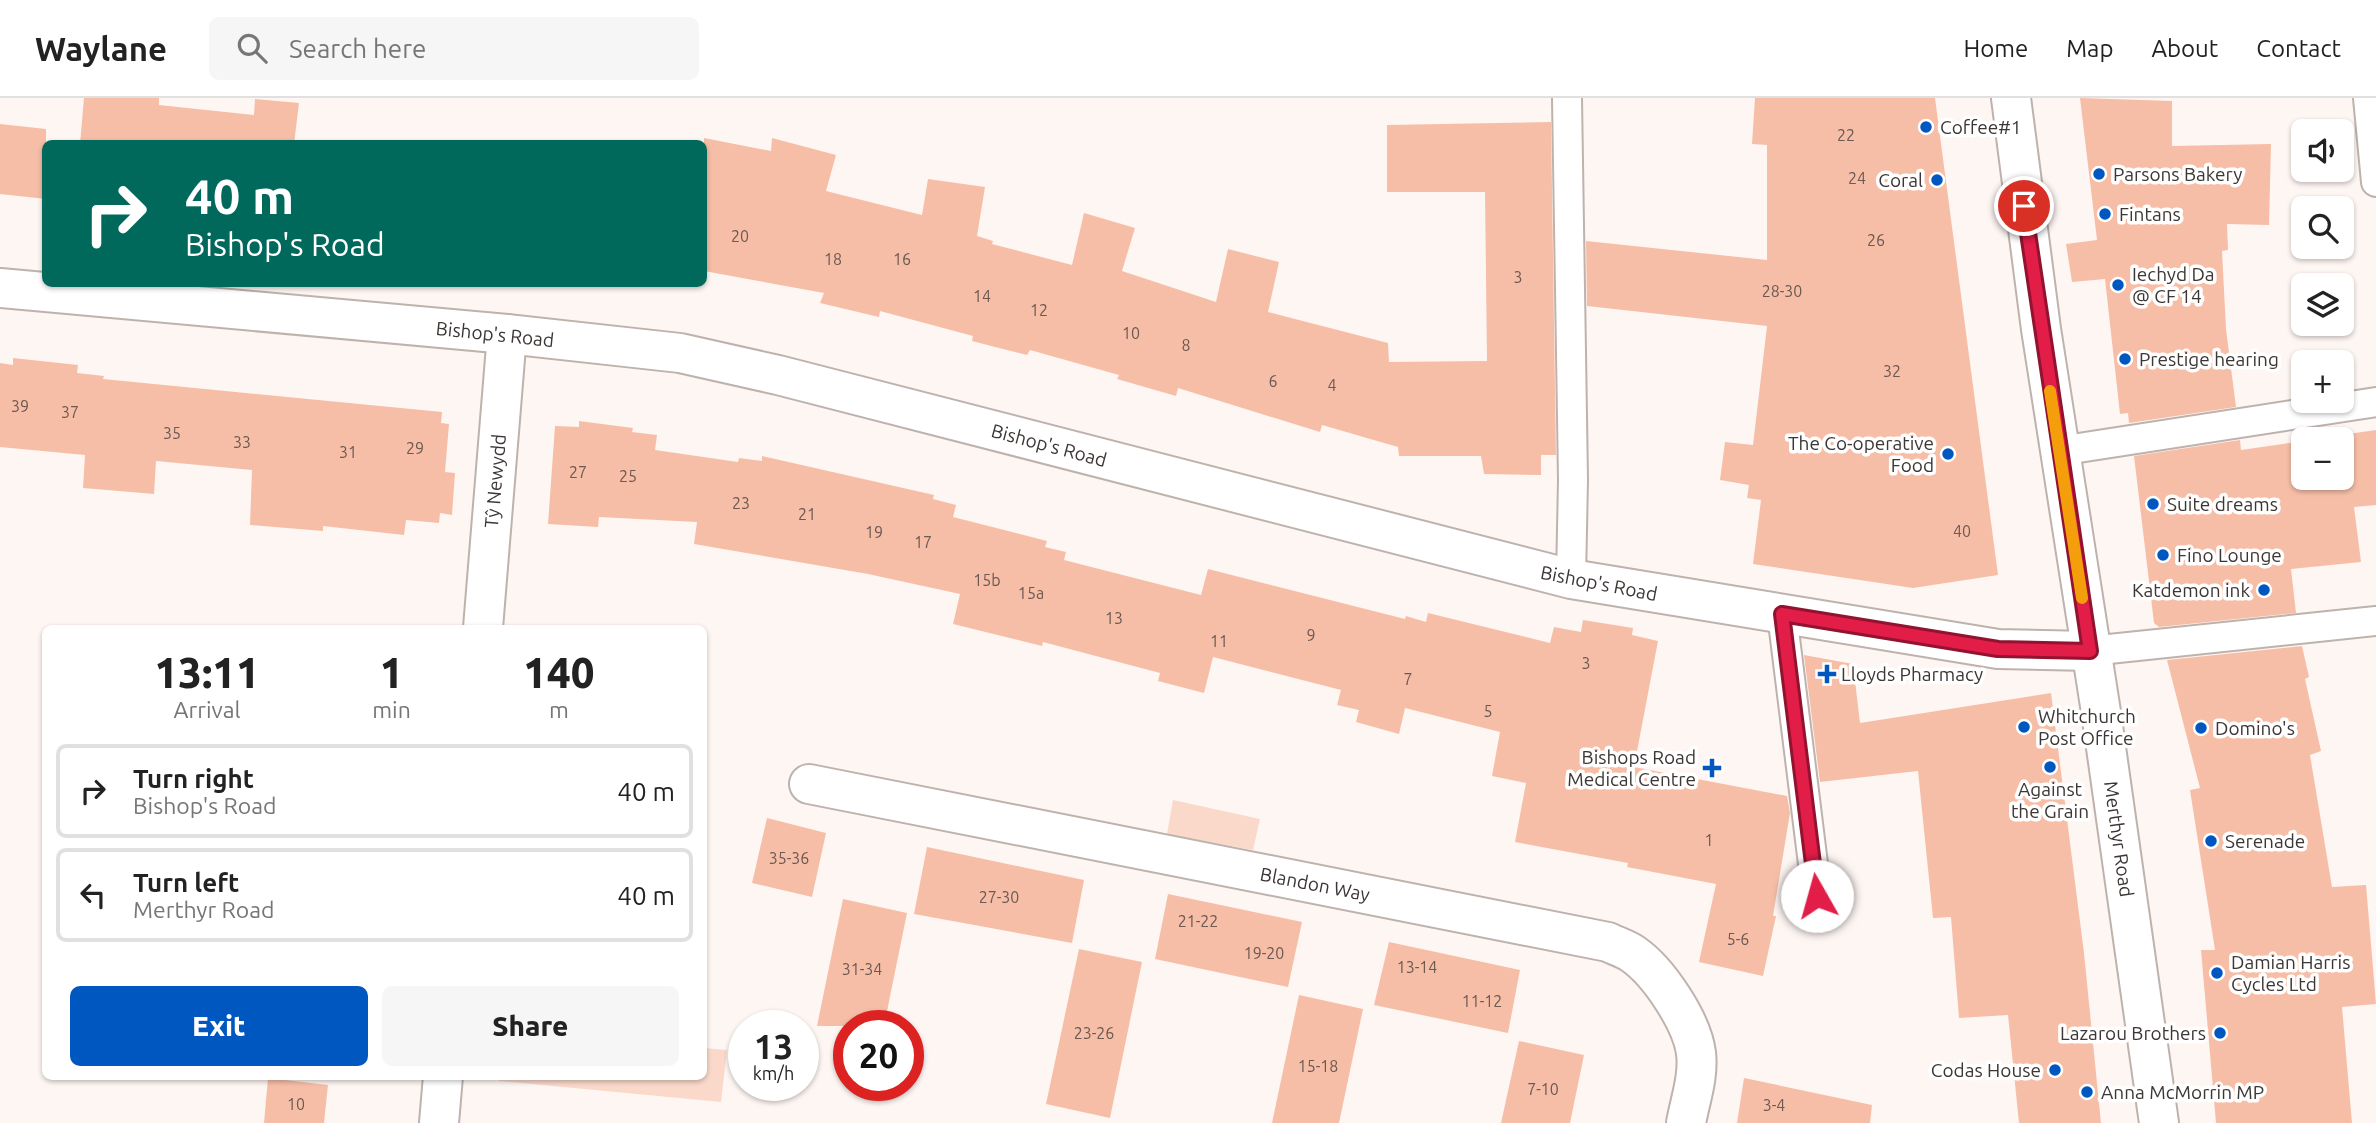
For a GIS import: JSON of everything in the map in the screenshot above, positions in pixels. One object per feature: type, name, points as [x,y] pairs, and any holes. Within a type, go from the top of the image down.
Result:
[{"type":"street","name":"Merthyr Road","points":[[2011,98],[2059,451],[2159,1123]]},
{"type":"street","name":"Bishop's Road","points":[[0,288],[507,334],[680,354],[730,363],[1571,579],[1998,649],[2090,651]]},
{"type":"street","name":"Tŷ Newydd","points":[[483,625],[507,334]]},
{"type":"street","name":"Blandon Way","points":[[809,785],[1608,942],[1633,954],[1650,970],[1689,1026],[1696,1054],[1696,1073],[1686,1123]]},
{"type":"street","points":[[439,1123],[443,1080]]},
{"type":"lane","points":[[1567,98],[1571,313],[1571,579]]},
{"type":"lane","points":[[2368,98],[2376,182]]},
{"type":"lane","points":[[2059,451],[2376,402]]},
{"type":"lane","points":[[1782,614],[1817,896]]},
{"type":"lane","points":[[2090,651],[2376,621]]},
{"type":"shaded area","points":[[1173,800],[1260,819],[1253,850],[1167,834]]},
{"type":"shaded area","points":[[707,1048],[727,1050],[721,1102],[499,1081],[707,1080]]},
{"type":"building","points":[[84,98],[159,98],[159,105],[254,115],[255,99],[299,103],[294,140],[80,140]]},
{"type":"building","points":[[1755,98],[1935,98],[1998,575],[1913,588],[1753,564],[1761,500],[1747,498],[1749,485],[1720,480],[1725,442],[1753,445],[1767,326],[1587,306],[1586,241],[1767,260],[1767,145],[1752,144]]},
{"type":"building","points":[[2080,98],[2172,101],[2172,146],[2271,144],[2269,225],[2227,224],[2228,250],[2222,251],[2226,329],[2236,407],[2129,423],[2128,413],[2120,414],[2105,279],[2072,282],[2066,244],[2097,240]]},
{"type":"building","points":[[1551,122],[1556,455],[1541,455],[1541,475],[1484,474],[1481,456],[1399,456],[1398,447],[1322,425],[1320,432],[1178,388],[1176,396],[1117,379],[1119,375],[1030,350],[1027,355],[972,341],[973,336],[880,311],[879,317],[820,303],[824,293],[707,272],[707,140],[704,138],[771,151],[772,138],[836,155],[826,191],[922,215],[928,179],[985,187],[977,236],[993,241],[992,244],[1072,265],[1084,213],[1135,228],[1122,271],[1216,302],[1228,249],[1279,262],[1268,312],[1388,343],[1389,362],[1487,361],[1485,192],[1387,192],[1387,125]]},
{"type":"building","points":[[0,124],[46,129],[46,140],[42,140],[42,199],[0,194]]},
{"type":"building","points":[[13,358],[78,365],[77,373],[104,376],[103,379],[442,412],[441,423],[449,424],[445,472],[455,473],[452,515],[440,513],[439,523],[406,520],[404,535],[323,526],[323,531],[250,525],[252,470],[156,461],[154,494],[83,488],[85,455],[0,447],[0,363],[13,365]]},
{"type":"building","points":[[579,421],[633,428],[632,432],[657,435],[655,450],[738,462],[739,458],[762,461],[762,456],[934,495],[933,499],[956,505],[953,517],[1047,541],[1045,547],[1066,552],[1064,560],[1201,595],[1208,569],[1405,619],[1406,616],[1426,622],[1428,613],[1550,643],[1554,627],[1581,632],[1583,620],[1633,628],[1632,635],[1658,641],[1634,767],[1787,796],[1790,813],[1773,916],[1776,916],[1763,976],[1699,962],[1716,884],[1627,867],[1628,863],[1515,842],[1526,783],[1492,776],[1500,732],[1405,708],[1399,734],[1356,722],[1359,710],[1337,705],[1341,690],[1213,657],[1204,693],[1158,681],[1160,673],[1043,642],[1042,646],[953,624],[960,594],[868,574],[694,544],[697,522],[599,517],[598,527],[548,524],[555,426],[579,427]]},
{"type":"building","points":[[2376,430],[2376,505],[2354,507],[2361,562],[2291,569],[2296,613],[2159,627],[2154,623],[2134,456],[2240,440],[2241,450],[2291,443],[2291,490],[2354,490],[2354,433]]},
{"type":"building","points":[[2302,646],[2309,677],[2305,679],[2321,751],[2310,755],[2332,887],[2366,885],[2376,1004],[2342,1007],[2352,1123],[2216,1123],[2201,950],[2215,950],[2190,790],[2200,788],[2167,660]]},
{"type":"building","points":[[1804,655],[1853,664],[1860,723],[2051,693],[2084,953],[2101,1123],[2019,1123],[2008,1015],[1959,1018],[1951,917],[1933,918],[1918,771],[1820,782]]},
{"type":"building","points":[[767,818],[826,833],[812,897],[752,883]]},
{"type":"building","points":[[927,847],[1084,880],[1072,943],[914,914]]},
{"type":"building","points":[[1168,894],[1302,922],[1288,987],[1155,959]]},
{"type":"building","points":[[843,899],[907,913],[887,1010],[833,1010],[833,1026],[819,1026]]},
{"type":"building","points":[[1389,942],[1520,970],[1508,1033],[1374,1005]]},
{"type":"building","points":[[1079,949],[1142,962],[1110,1118],[1046,1104]]},
{"type":"building","points":[[1299,995],[1363,1009],[1339,1123],[1272,1123]]},
{"type":"building","points":[[1519,1041],[1584,1055],[1570,1123],[1501,1123]]},
{"type":"building","points":[[1744,1078],[1872,1105],[1870,1123],[1737,1123]]},
{"type":"building","points":[[268,1080],[328,1085],[324,1123],[264,1123]]},
{"type":"slow traffic","points":[[2050,391],[2082,598]]},
{"type":"place","name":"Coffee#1","points":[[1926,127]]},
{"type":"place","name":"Parsons Bakery","points":[[2099,174]]},
{"type":"place","name":"Coral","points":[[1937,180]]},
{"type":"place","name":"Fintans","points":[[2105,214]]},
{"type":"place","name":"Iechyd Da @ CF 14","points":[[2118,285]]},
{"type":"place","name":"Prestige hearing","points":[[2125,359]]},
{"type":"place","name":"The Co-operative Food","points":[[1948,454]]},
{"type":"place","name":"Suite dreams","points":[[2153,504]]},
{"type":"place","name":"Fino Lounge","points":[[2163,555]]},
{"type":"place","name":"Katdemon ink","points":[[2264,590]]},
{"type":"place","name":"Lloyds Pharmacy","points":[[1827,674]]},
{"type":"place","name":"Whitchurch Post Office","points":[[2024,727]]},
{"type":"place","name":"Domino's","points":[[2201,728]]},
{"type":"place","name":"Against the Grain","points":[[2050,767]]},
{"type":"place","name":"Bishops Road Medical Centre","points":[[1712,768]]},
{"type":"place","name":"Serenade","points":[[2211,841]]},
{"type":"place","name":"Damian Harris Cycles Ltd","points":[[2217,973]]},
{"type":"place","name":"Lazarou Brothers","points":[[2220,1033]]},
{"type":"place","name":"Codas House","points":[[2055,1070]]},
{"type":"place","name":"Anna McMorrin MP","points":[[2087,1092]]},
{"type":"route","points":[[1817,896],[1782,614],[1998,649],[2090,651],[2024,206]]}]
